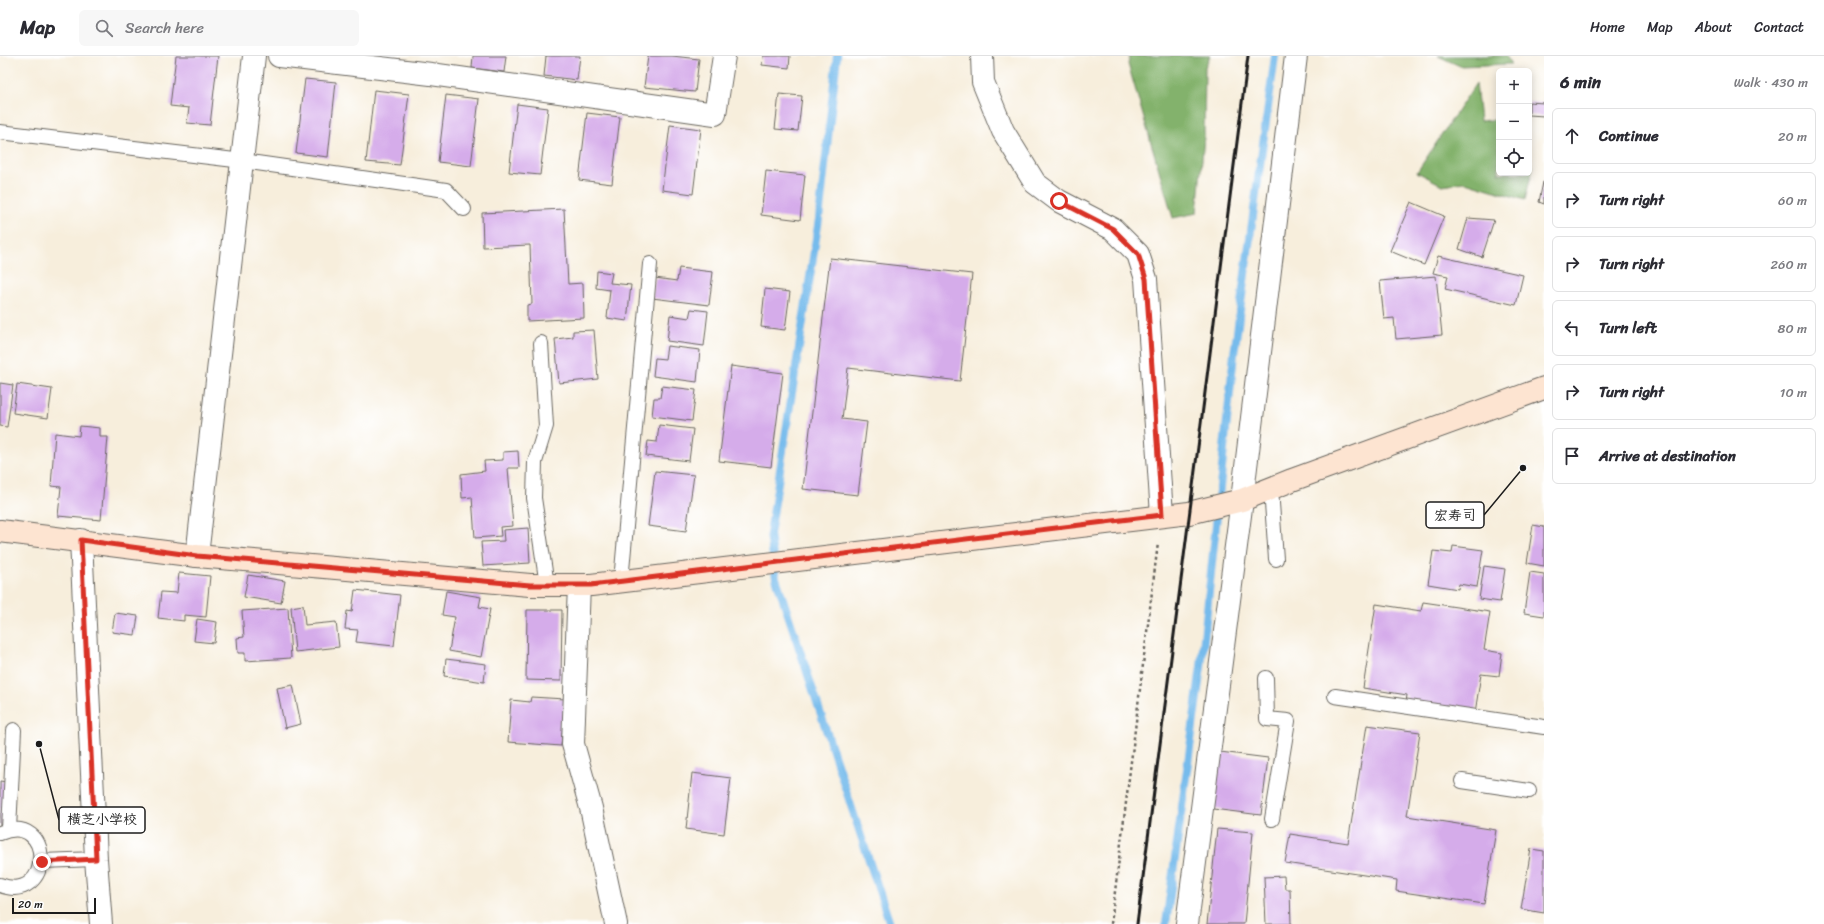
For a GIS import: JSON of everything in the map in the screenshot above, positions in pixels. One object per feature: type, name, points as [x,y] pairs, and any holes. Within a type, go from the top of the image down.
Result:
[{"type":"street","points":[[197,556],[254,56]]},
{"type":"street","points":[[279,56],[433,65],[715,114],[724,56]]},
{"type":"street","points":[[982,56],[983,82],[1002,131],[1035,183],[1059,201],[1113,229],[1138,254],[1146,279],[1162,515]]},
{"type":"street","points":[[1187,924],[1296,56]]},
{"type":"street","points":[[0,531],[81,540],[197,556],[530,585],[579,585],[1199,510],[1240,501],[1271,488],[1544,388]]},
{"type":"street","points":[[81,540],[96,859],[101,924]]},
{"type":"street","points":[[579,585],[573,744],[591,808],[616,924]]},
{"type":"lane","points":[[0,132],[243,161],[446,190],[464,208]]},
{"type":"lane","points":[[621,581],[650,264]]},
{"type":"lane","points":[[541,343],[546,426],[535,462],[534,498],[547,585]]},
{"type":"lane","points":[[1271,488],[1276,559]]},
{"type":"lane","points":[[1266,678],[1268,719],[1288,721],[1272,819]]},
{"type":"lane","points":[[1335,696],[1544,727]]},
{"type":"lane","points":[[0,885],[7,888],[16,888],[26,884],[34,879],[42,862],[41,851],[29,833],[19,830],[5,831],[14,730]]},
{"type":"lane","points":[[1462,781],[1529,791]]},
{"type":"lane","points":[[42,862],[96,859]]},
{"type":"path","points":[[1111,924],[1162,515]]},
{"type":"green space","points":[[1130,56],[1210,56],[1205,67],[1204,138],[1197,213],[1173,218],[1128,64]]},
{"type":"green space","points":[[1438,56],[1506,56],[1511,64],[1460,66]]},
{"type":"green space","points":[[1476,83],[1480,121],[1496,119],[1496,176],[1531,176],[1525,200],[1465,182],[1442,185],[1417,172]]},
{"type":"building","points":[[176,56],[218,56],[210,125],[187,123],[189,108],[170,106]]},
{"type":"building","points":[[473,56],[506,56],[504,72],[472,68]]},
{"type":"building","points":[[546,56],[580,56],[577,80],[544,76]]},
{"type":"building","points":[[648,56],[672,56],[699,59],[695,92],[644,87]]},
{"type":"building","points":[[763,56],[790,56],[789,68],[762,65]]},
{"type":"building","points":[[305,79],[336,82],[328,157],[296,153]]},
{"type":"building","points":[[374,90],[409,94],[400,165],[366,162]]},
{"type":"building","points":[[779,94],[802,96],[798,131],[775,129]]},
{"type":"building","points":[[446,95],[479,99],[471,166],[438,162]]},
{"type":"building","points":[[1532,102],[1544,103],[1544,116],[1532,115]]},
{"type":"building","points":[[517,104],[548,108],[540,175],[509,172]]},
{"type":"building","points":[[587,113],[620,117],[612,184],[579,180]]},
{"type":"building","points":[[670,125],[701,129],[693,194],[662,190]]},
{"type":"building","points":[[766,171],[805,175],[800,220],[761,215]]},
{"type":"building","points":[[1544,182],[1544,204],[1539,202]]},
{"type":"building","points":[[1411,202],[1444,216],[1424,265],[1390,251]]},
{"type":"building","points":[[564,209],[568,284],[583,283],[584,318],[527,321],[527,305],[532,304],[530,245],[483,247],[482,213]]},
{"type":"building","points":[[1468,218],[1494,220],[1482,257],[1459,249]]},
{"type":"building","points":[[1438,256],[1523,275],[1516,305],[1445,289],[1448,276],[1433,273]]},
{"type":"building","points":[[830,258],[972,274],[960,381],[848,368],[842,419],[867,422],[858,495],[803,489]]},
{"type":"building","points":[[679,268],[713,272],[709,305],[652,298],[655,278],[677,281]]},
{"type":"building","points":[[597,271],[612,273],[610,283],[631,285],[627,321],[607,318],[610,290],[596,288]]},
{"type":"building","points":[[1436,276],[1442,335],[1396,339],[1394,318],[1384,319],[1380,281]]},
{"type":"building","points":[[765,289],[790,292],[785,330],[761,327]]},
{"type":"building","points":[[691,309],[708,311],[704,346],[667,341],[670,315],[689,318]]},
{"type":"building","points":[[594,330],[598,379],[559,383],[555,339],[573,337],[573,331]]},
{"type":"building","points":[[667,346],[700,350],[697,382],[653,376],[655,358],[665,359]]},
{"type":"building","points":[[731,366],[783,373],[771,467],[719,461]]},
{"type":"building","points":[[0,383],[13,385],[7,427],[0,426]]},
{"type":"building","points":[[17,384],[52,389],[48,418],[13,413]]},
{"type":"building","points":[[662,386],[696,390],[692,421],[652,416],[654,398],[660,398]]},
{"type":"building","points":[[659,425],[693,429],[689,461],[646,456],[648,441],[657,442]]},
{"type":"building","points":[[80,426],[100,428],[100,437],[108,437],[101,520],[58,516],[61,487],[51,486],[55,433],[79,436]]},
{"type":"building","points":[[518,451],[519,468],[508,468],[513,526],[500,527],[501,536],[475,538],[472,497],[462,498],[461,474],[485,471],[484,461],[503,460],[503,452]]},
{"type":"building","points":[[655,471],[694,475],[686,531],[648,526]]},
{"type":"building","points":[[1533,525],[1544,527],[1544,566],[1527,563]]},
{"type":"building","points":[[528,528],[530,563],[483,566],[481,542],[504,541],[503,530]]},
{"type":"building","points":[[1453,546],[1483,550],[1477,587],[1459,584],[1458,589],[1428,584],[1433,551],[1452,553]]},
{"type":"building","points":[[1484,566],[1505,569],[1500,602],[1479,599]]},
{"type":"building","points":[[1530,572],[1544,574],[1544,616],[1524,613]]},
{"type":"building","points":[[179,573],[210,576],[206,617],[184,615],[184,621],[158,618],[161,592],[177,593]]},
{"type":"building","points":[[248,575],[285,581],[281,603],[244,597]]},
{"type":"building","points":[[355,590],[400,595],[394,646],[356,642],[358,630],[345,629],[347,611],[352,612]]},
{"type":"building","points":[[446,591],[481,597],[479,607],[490,609],[481,657],[449,651],[455,617],[442,615]]},
{"type":"building","points":[[1423,602],[1490,612],[1484,650],[1502,653],[1499,676],[1481,674],[1475,713],[1406,702],[1407,695],[1363,688],[1376,604],[1421,611]]},
{"type":"building","points":[[303,605],[305,625],[336,622],[339,647],[295,652],[291,607]]},
{"type":"building","points":[[288,608],[291,658],[245,661],[245,653],[238,653],[237,638],[244,637],[242,611]]},
{"type":"building","points":[[527,610],[562,610],[561,681],[526,680]]},
{"type":"building","points":[[115,613],[138,616],[135,635],[112,632]]},
{"type":"building","points":[[197,619],[217,622],[214,643],[194,641]]},
{"type":"building","points":[[446,659],[486,664],[484,682],[444,676]]},
{"type":"building","points":[[293,685],[301,724],[285,728],[277,688]]},
{"type":"building","points":[[531,697],[565,699],[561,746],[508,742],[511,700],[530,702]]},
{"type":"building","points":[[1367,725],[1420,732],[1407,816],[1496,830],[1484,904],[1396,891],[1397,880],[1285,863],[1290,834],[1348,843]]},
{"type":"building","points":[[1220,752],[1268,758],[1261,815],[1213,809]]},
{"type":"building","points":[[692,773],[731,778],[724,834],[686,829]]},
{"type":"building","points":[[0,781],[7,782],[2,825],[0,825]]},
{"type":"building","points":[[1217,829],[1253,832],[1244,924],[1207,924]]},
{"type":"building","points":[[1531,849],[1544,851],[1544,913],[1521,909]]},
{"type":"building","points":[[1284,876],[1285,889],[1290,889],[1291,924],[1266,924],[1264,877]]},
{"type":"waterway","points":[[837,56],[819,219],[770,534],[776,578],[890,924]]},
{"type":"waterway","points":[[1166,924],[1201,667],[1234,354],[1275,56]]},
{"type":"railway","points":[[1137,924],[1248,56]]},
{"type":"place","name":"宏寿司","points":[[1523,468]]},
{"type":"place","name":"横芝小学校","points":[[39,744]]},
{"type":"route","points":[[42,862],[96,859],[81,540],[197,556],[530,585],[591,585],[1162,515],[1146,279],[1138,254],[1113,229],[1059,201]]}]
